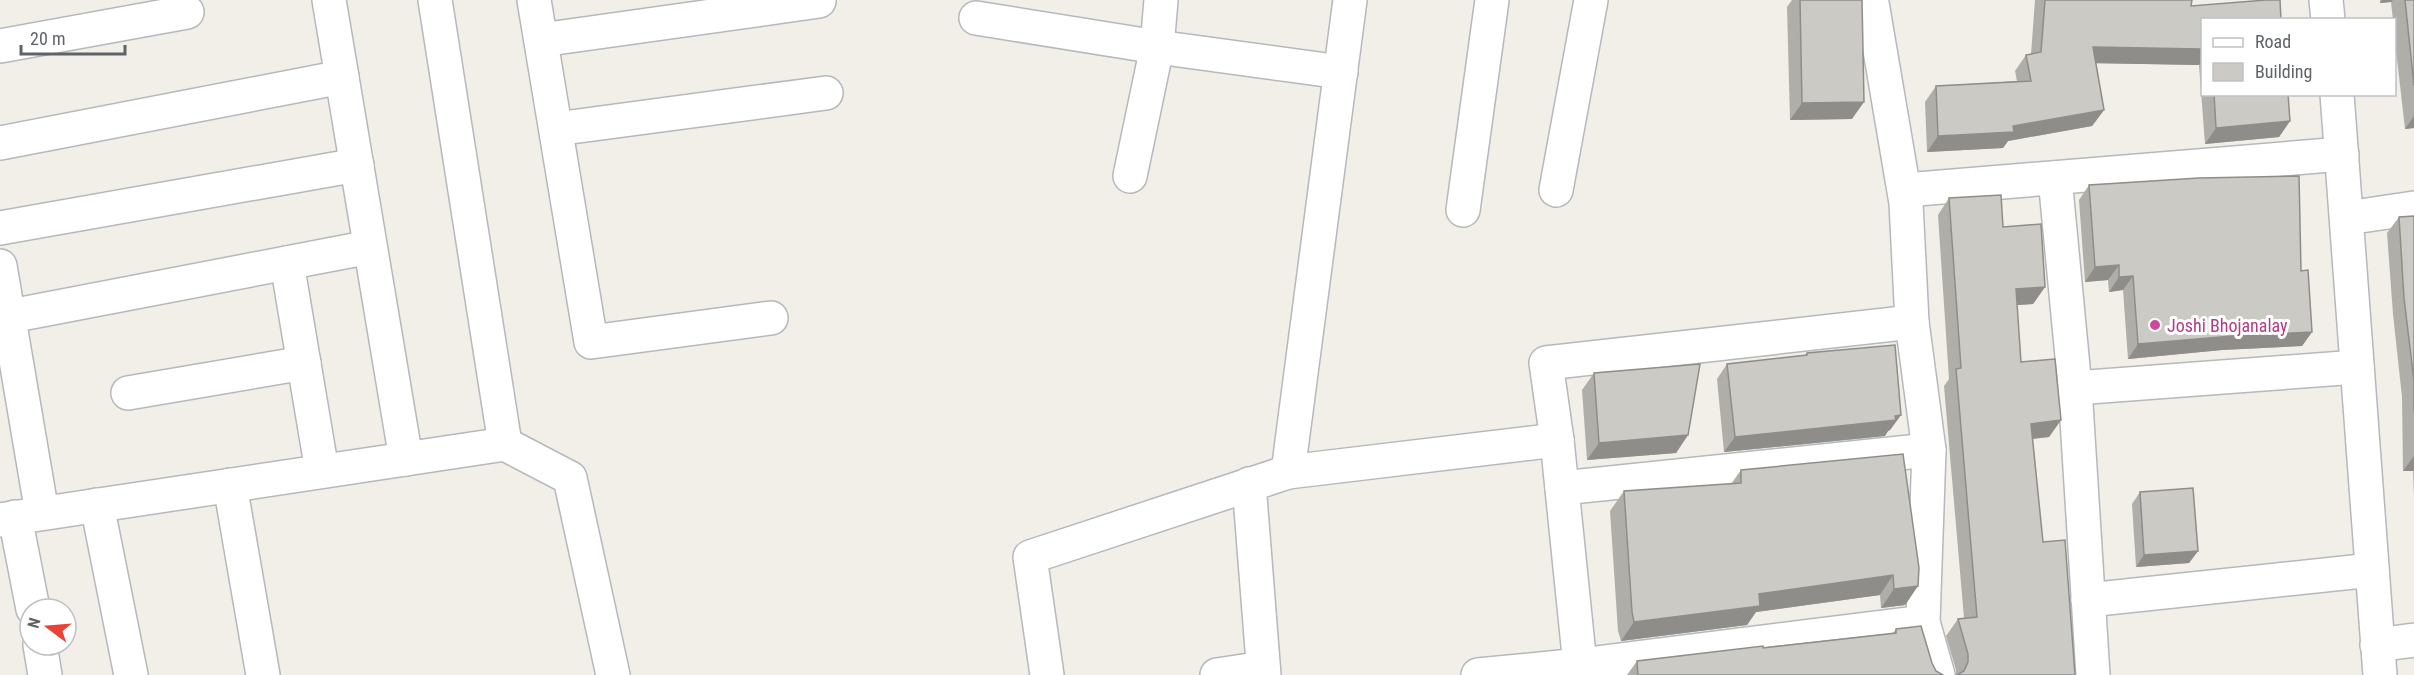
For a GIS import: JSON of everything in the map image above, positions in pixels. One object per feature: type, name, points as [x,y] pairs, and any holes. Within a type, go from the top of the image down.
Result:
[{"type":"street","points":[[329,0],[406,459]]},
{"type":"street","points":[[435,0],[505,444]]},
{"type":"street","points":[[534,0],[591,342],[771,318]]},
{"type":"street","points":[[1130,176],[1157,46],[1161,0]]},
{"type":"street","points":[[1288,472],[1350,0]]},
{"type":"street","points":[[1463,210],[1492,0]]},
{"type":"street","points":[[1556,190],[1591,0]]},
{"type":"street","points":[[1858,0],[1872,3],[1905,190],[1912,322],[1929,450],[1923,622],[1938,675]]},
{"type":"street","points":[[2326,0],[2328,18]]},
{"type":"street","points":[[541,40],[819,2]]},
{"type":"street","points":[[0,46],[187,12]]},
{"type":"street","points":[[976,18],[1341,72]]},
{"type":"street","points":[[0,143],[342,77]]},
{"type":"street","points":[[556,129],[826,93]]},
{"type":"street","points":[[2337,96],[2378,660],[2414,640]]},
{"type":"street","points":[[1905,190],[2342,154]]},
{"type":"street","points":[[0,228],[357,165]]},
{"type":"street","points":[[2055,178],[2074,387],[2093,675]]},
{"type":"street","points":[[2347,218],[2414,207]]},
{"type":"street","points":[[4,317],[370,247]]},
{"type":"street","points":[[287,263],[322,471]]},
{"type":"street","points":[[0,266],[19,517],[31,597]]},
{"type":"street","points":[[1581,670],[1557,440],[1546,363],[1912,322]]},
{"type":"street","points":[[128,393],[304,363]]},
{"type":"street","points":[[2074,387],[2357,367]]},
{"type":"street","points":[[1047,675],[1030,557],[1288,472],[1557,440]]},
{"type":"street","points":[[19,517],[505,444],[570,478],[613,675]]},
{"type":"street","points":[[1562,488],[1929,450]]},
{"type":"street","points":[[1217,675],[1263,672],[1249,484]]},
{"type":"street","points":[[230,485],[263,675]]},
{"type":"street","points":[[97,505],[131,675]]},
{"type":"street","points":[[2088,600],[2372,570]]},
{"type":"street","points":[[1478,675],[1581,670],[1923,622]]},
{"type":"street","points":[[42,657],[45,675]]},
{"type":"building","points":[[1800,0],[1862,0],[1864,102],[1802,103]]},
{"type":"building","points":[[2045,0],[2192,0],[2191,6],[2280,0],[2281,18],[2201,18],[2201,49],[2093,47],[2104,110],[2013,126],[2014,132],[1938,136],[1936,86],[2031,81],[2026,55],[2041,52]]},
{"type":"building","points":[[2405,0],[2414,0],[2414,86]]},
{"type":"building","points":[[2214,96],[2288,96],[2290,121],[2216,128]]},
{"type":"building","points":[[2299,176],[2301,271],[2308,270],[2312,332],[2138,344],[2133,276],[2119,277],[2119,265],[2095,267],[2089,185],[2199,178]]},
{"type":"building","points":[[2001,195],[2003,227],[2041,224],[2045,287],[2016,289],[2021,362],[2055,359],[2061,420],[2031,424],[2043,542],[2065,540],[2075,675],[1957,675],[1964,671],[1968,662],[1968,654],[1958,619],[1977,617],[1956,369],[1961,368],[1949,198]]},
{"type":"building","points":[[2414,216],[2414,381],[2404,298],[2399,217]]},
{"type":"building","points":[[1895,345],[1901,415],[1895,416],[1896,420],[1735,437],[1727,364],[1807,355],[1807,353]]},
{"type":"building","points":[[1700,364],[1688,435],[1599,443],[1594,373]]},
{"type":"building","points":[[1903,454],[1919,568],[1918,586],[1894,589],[1893,575],[1759,594],[1760,606],[1634,622],[1624,491],[1741,483],[1741,470]]},
{"type":"building","points":[[2193,488],[2198,551],[2144,555],[2140,492]]},
{"type":"building","points":[[1921,626],[1932,663],[1936,671],[1943,675],[1638,675],[1637,661],[1896,633],[1896,629]]},
{"type":"place","name":"Joshi Bhojanalay","points":[[2155,325]]}]
